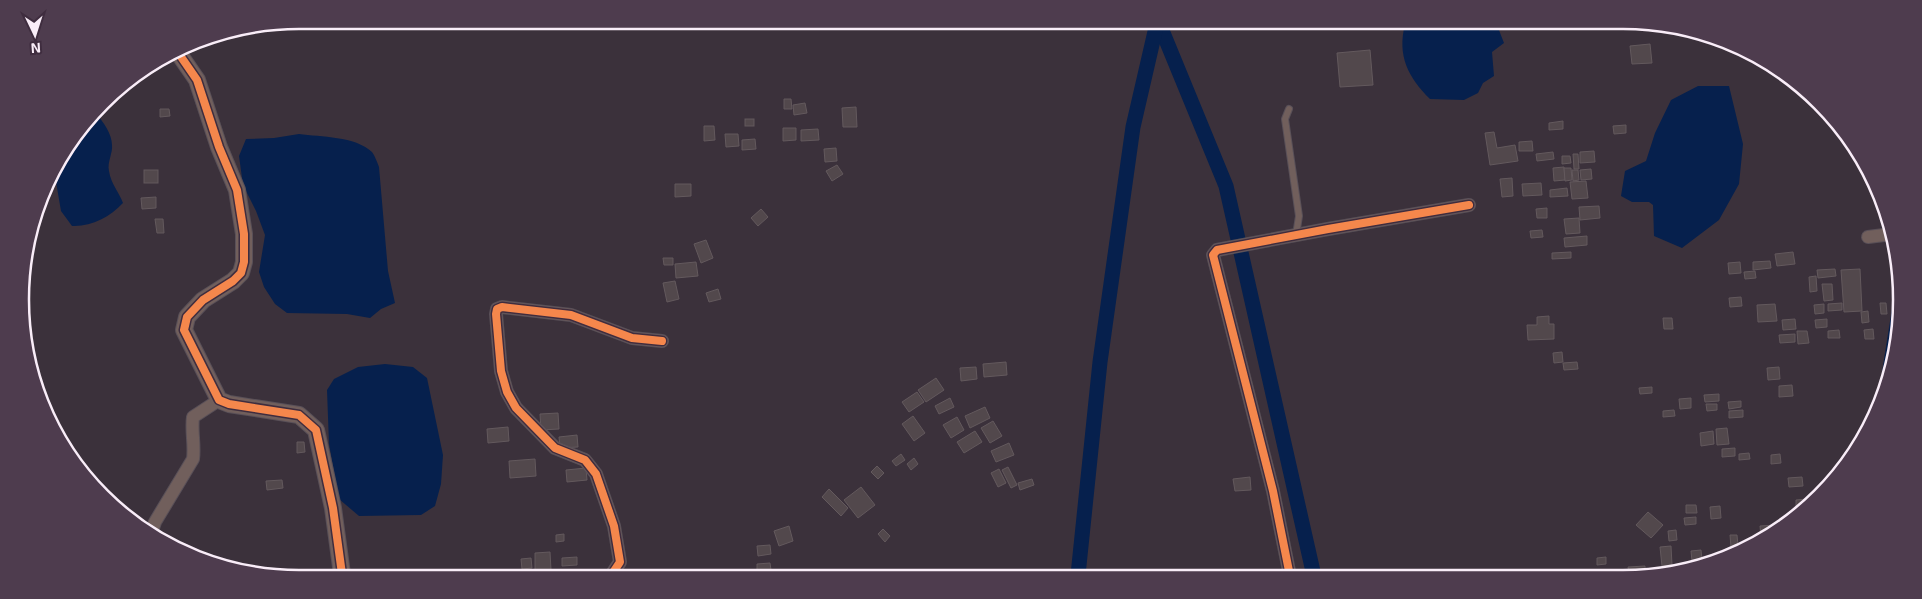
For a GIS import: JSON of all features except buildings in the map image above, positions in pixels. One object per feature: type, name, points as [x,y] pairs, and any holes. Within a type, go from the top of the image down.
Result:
[{"type":"street","points":[[181,57],[197,80],[216,138],[237,190],[244,234],[244,262],[241,273],[233,281],[203,300],[188,317],[184,330],[219,400],[229,404],[299,414],[316,430],[333,508],[341,570]]},
{"type":"street","points":[[1289,570],[1273,490],[1213,255],[1217,250],[1469,205]]},
{"type":"street","points":[[1868,237],[1885,235]]},
{"type":"street","points":[[615,570],[620,562],[614,526],[596,474],[585,460],[555,448],[516,408],[507,392],[501,371],[497,309],[571,315],[632,338],[662,340]]},
{"type":"street","points":[[153,528],[193,459],[193,417],[219,400]]},
{"type":"lane","points":[[1289,109],[1285,119],[1299,216],[1296,235]]},
{"type":"water","points":[[1404,29],[1499,29],[1504,43],[1492,52],[1494,76],[1483,83],[1478,93],[1464,100],[1430,99],[1410,74],[1406,65],[1402,46]]},
{"type":"water","points":[[1698,86],[1729,86],[1743,144],[1739,184],[1719,220],[1682,248],[1654,236],[1653,205],[1649,202],[1632,202],[1621,196],[1625,171],[1646,161],[1655,133],[1671,100]]},
{"type":"water","points":[[99,118],[109,132],[112,141],[109,171],[111,180],[123,203],[112,213],[100,220],[79,226],[72,226],[61,211],[56,182],[74,149]]},
{"type":"water","points":[[299,134],[337,138],[357,143],[372,152],[379,167],[388,271],[395,303],[381,309],[370,318],[347,314],[287,313],[275,304],[264,287],[259,272],[265,235],[243,185],[239,156],[246,139],[274,138]]},
{"type":"water","points":[[1893,302],[1891,335],[1882,377]]},
{"type":"water","points":[[385,364],[413,367],[427,378],[443,455],[441,484],[435,506],[421,515],[359,516],[339,499],[329,444],[327,390],[334,379],[358,367]]},
{"type":"waterway","points":[[1079,570],[1100,362],[1133,127],[1156,29]]},
{"type":"waterway","points":[[1161,29],[1226,186],[1313,570]]},
{"type":"cycle path","points":[[181,57],[197,80],[219,147],[237,190],[244,234],[244,262],[241,273],[233,281],[203,300],[187,317],[184,330],[219,400],[229,404],[299,415],[316,430],[333,508],[341,570]]},
{"type":"cycle path","points":[[1289,570],[1273,491],[1213,255],[1217,250],[1469,205]]},
{"type":"cycle path","points":[[615,570],[620,562],[614,526],[596,474],[585,460],[555,448],[516,408],[507,392],[501,371],[497,309],[502,307],[571,315],[632,338],[662,341]]}]
